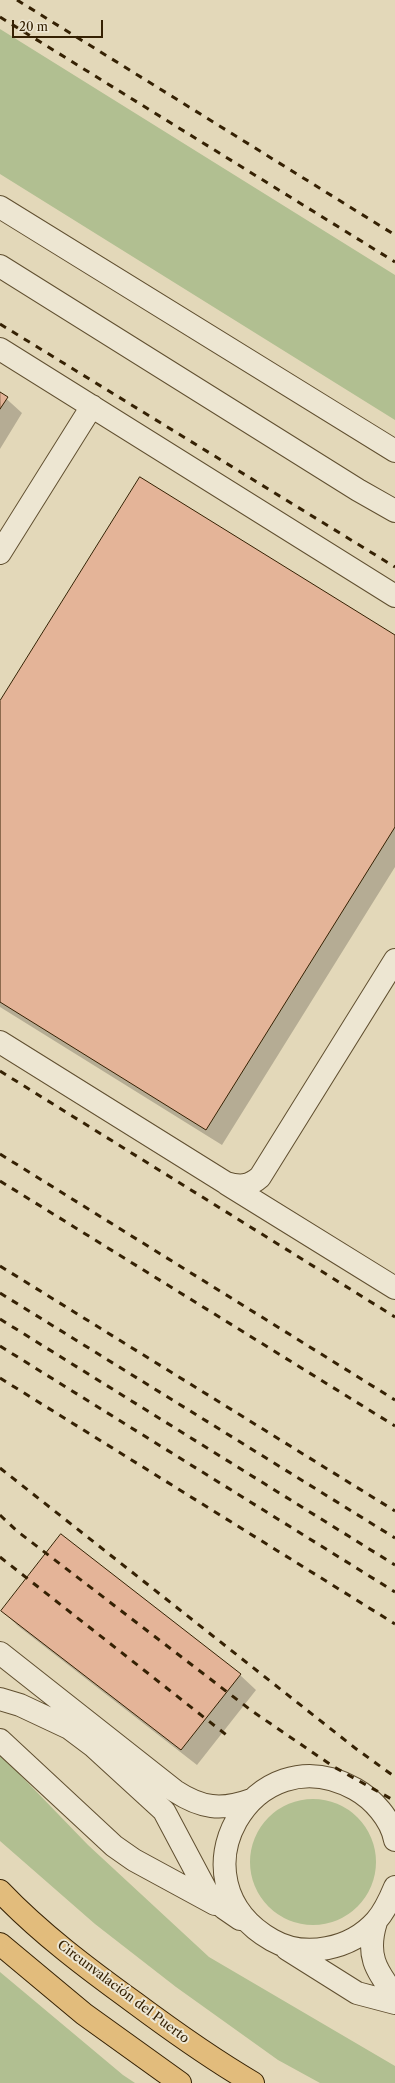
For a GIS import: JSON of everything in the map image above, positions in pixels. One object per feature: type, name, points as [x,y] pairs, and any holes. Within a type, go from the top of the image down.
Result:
[{"type":"highway","name":"Circunvalación del Puerto","points":[[0,1891],[19,1911],[98,1977],[208,2056],[253,2083]]},
{"type":"highway","points":[[0,1944],[84,2014],[180,2083]]},
{"type":"street","points":[[0,207],[395,451]]},
{"type":"street","points":[[0,266],[351,486],[395,511]]},
{"type":"street","points":[[0,349],[395,596]]},
{"type":"street","points":[[0,553],[92,406]]},
{"type":"street","points":[[226,1183],[236,1186],[246,1185],[254,1183],[260,1177],[395,960]]},
{"type":"street","points":[[0,1042],[395,1288]]},
{"type":"street","points":[[0,1653],[175,1791],[190,1800],[202,1805],[228,1806],[251,1800]]},
{"type":"street","points":[[0,1698],[20,1704],[69,1728],[93,1746],[154,1800],[164,1811],[207,1892],[224,1908],[257,1932],[280,1944],[357,1993],[395,2003]]},
{"type":"street","points":[[0,1740],[114,1846],[134,1860],[187,1890],[224,1908]]},
{"type":"street","points":[[257,1932],[240,1914],[229,1892],[224,1868],[229,1837],[236,1820],[251,1800],[271,1786],[295,1778],[320,1777],[344,1783],[366,1795],[383,1813],[395,1840]]},
{"type":"street","points":[[280,1944],[305,1950],[332,1948],[356,1938],[376,1922],[388,1904],[395,1887]]},
{"type":"street","points":[[376,1922],[371,1944],[374,1961],[379,1975],[395,1995]]},
{"type":"green space","points":[[0,29],[395,275],[395,420],[0,174]]},
{"type":"green space","points":[[0,1754],[88,1845],[209,1957],[395,2066],[395,2083],[320,2083],[278,2060],[176,1987],[95,1924],[0,1841]]},
{"type":"green space","points":[[307,1799],[319,1799],[337,1803],[358,1817],[372,1838],[376,1862],[372,1886],[358,1907],[337,1921],[319,1925],[307,1925],[289,1921],[268,1907],[254,1886],[250,1868],[250,1856],[254,1838],[268,1817],[289,1803]]},
{"type":"green space","points":[[0,1972],[123,2075],[135,2083],[0,2083]]},
{"type":"building","points":[[0,392],[8,397],[0,409]]},
{"type":"building","points":[[140,477],[395,635],[395,827],[206,1130],[0,1002],[0,701]]},
{"type":"building","points":[[61,1534],[241,1674],[181,1750],[1,1611]]},
{"type":"railway","points":[[17,0],[395,235]]},
{"type":"railway","points":[[0,17],[395,262]]},
{"type":"railway","points":[[0,324],[395,567]]},
{"type":"railway","points":[[0,1071],[395,1317]]},
{"type":"railway","points":[[0,1154],[395,1400]]},
{"type":"railway","points":[[0,1181],[395,1426]]},
{"type":"railway","points":[[0,1266],[395,1511]]},
{"type":"railway","points":[[0,1293],[395,1538]]},
{"type":"railway","points":[[0,1319],[395,1565]]},
{"type":"railway","points":[[0,1346],[395,1592]]},
{"type":"railway","points":[[0,1378],[395,1624]]},
{"type":"railway","points":[[0,1468],[355,1748],[395,1777]]},
{"type":"railway","points":[[0,1515],[17,1531],[252,1711],[334,1767],[395,1801]]},
{"type":"railway","points":[[0,1557],[229,1737]]}]
